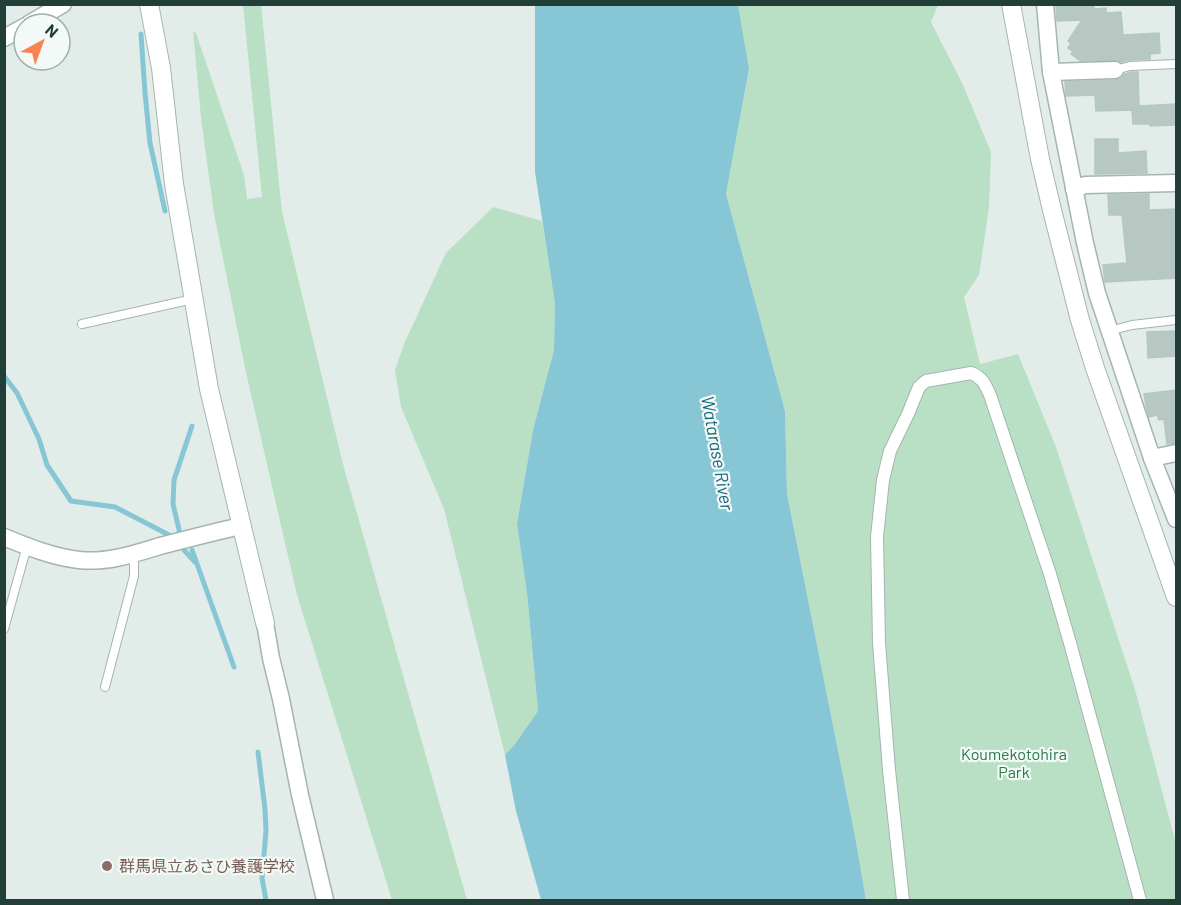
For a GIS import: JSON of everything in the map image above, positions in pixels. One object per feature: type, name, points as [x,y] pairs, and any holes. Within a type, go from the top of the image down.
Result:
[{"type":"street","points":[[49,12],[63,4]]},
{"type":"street","points":[[149,4],[161,68],[174,184],[209,389],[265,624],[300,795],[325,900]]},
{"type":"street","points":[[1011,4],[1040,159],[1080,320],[1176,597]]},
{"type":"street","points":[[1045,4],[1051,72],[1097,293],[1152,458],[1176,519]]},
{"type":"street","points":[[1051,72],[1115,70]]},
{"type":"street","points":[[1074,189],[1085,185],[1176,183]]},
{"type":"street","points":[[903,900],[879,643],[877,537],[883,480],[890,451],[919,387],[926,381],[971,373],[982,379],[990,395],[1050,574],[1140,900]]},
{"type":"street","points":[[1152,458],[1176,453]]},
{"type":"street","points":[[4,537],[58,556],[80,560],[102,560],[132,555],[241,526]]},
{"type":"lane","points":[[1115,70],[1130,66],[1176,64]]},
{"type":"lane","points":[[82,324],[194,299]]},
{"type":"lane","points":[[1109,331],[1132,325],[1176,320]]},
{"type":"lane","points":[[4,629],[27,546]]},
{"type":"lane","points":[[105,687],[134,576],[132,555]]},
{"type":"green space","points":[[243,5],[261,5],[282,212],[344,468],[467,900],[392,900],[297,595],[245,368],[214,214],[201,118],[193,31],[196,33],[244,175],[247,199],[262,197]]},
{"type":"green space","name":"Koumekotohira Park","points":[[738,5],[938,5],[931,22],[963,85],[991,152],[989,208],[979,275],[964,297],[980,364],[1018,354],[1056,447],[1136,693],[1176,844],[1176,900],[866,900],[787,494],[785,411],[726,194],[749,70]]},
{"type":"green space","points":[[493,207],[542,221],[555,304],[554,350],[533,430],[517,524],[527,593],[538,711],[505,755],[444,509],[401,407],[395,370],[404,344],[446,253]]},
{"type":"water","name":"Watarase River","points":[[535,5],[738,5],[749,69],[726,194],[785,411],[787,494],[866,900],[541,900],[516,811],[505,755],[538,711],[527,593],[517,524],[533,430],[554,350],[555,304],[535,172]]},
{"type":"building","points":[[1094,4],[1094,9],[1106,8],[1106,13],[1121,12],[1123,35],[1159,33],[1160,53],[1150,54],[1150,59],[1121,62],[1115,60],[1081,61],[1071,54],[1073,51],[1068,48],[1071,43],[1068,41],[1082,20],[1057,21],[1056,5]]},
{"type":"building","points":[[1131,72],[1138,72],[1139,106],[1176,104],[1176,125],[1133,124],[1132,110],[1096,111],[1095,95],[1066,96],[1065,82],[1115,80]]},
{"type":"building","points":[[1095,139],[1118,139],[1118,153],[1146,151],[1147,173],[1095,174]]},
{"type":"building","points":[[1149,194],[1149,210],[1176,209],[1176,278],[1105,282],[1103,265],[1127,263],[1122,215],[1109,215],[1108,195]]},
{"type":"building","points":[[1176,331],[1176,356],[1148,358],[1147,332]]},
{"type":"building","points":[[1176,390],[1176,443],[1167,444],[1164,419],[1159,420],[1157,415],[1149,417],[1144,394]]},
{"type":"waterway","points":[[141,34],[150,143],[165,211]]},
{"type":"waterway","points":[[4,376],[17,393],[39,439],[47,465],[71,501],[115,507],[171,536]]},
{"type":"waterway","points":[[180,534],[173,504],[174,480],[192,426]]},
{"type":"waterway","points":[[184,550],[195,562]]},
{"type":"waterway","points":[[192,550],[234,667]]},
{"type":"waterway","points":[[258,752],[265,809],[266,831],[262,878],[266,900]]},
{"type":"place","name":"群馬県立あさひ養護学校","points":[[107,866]]}]
